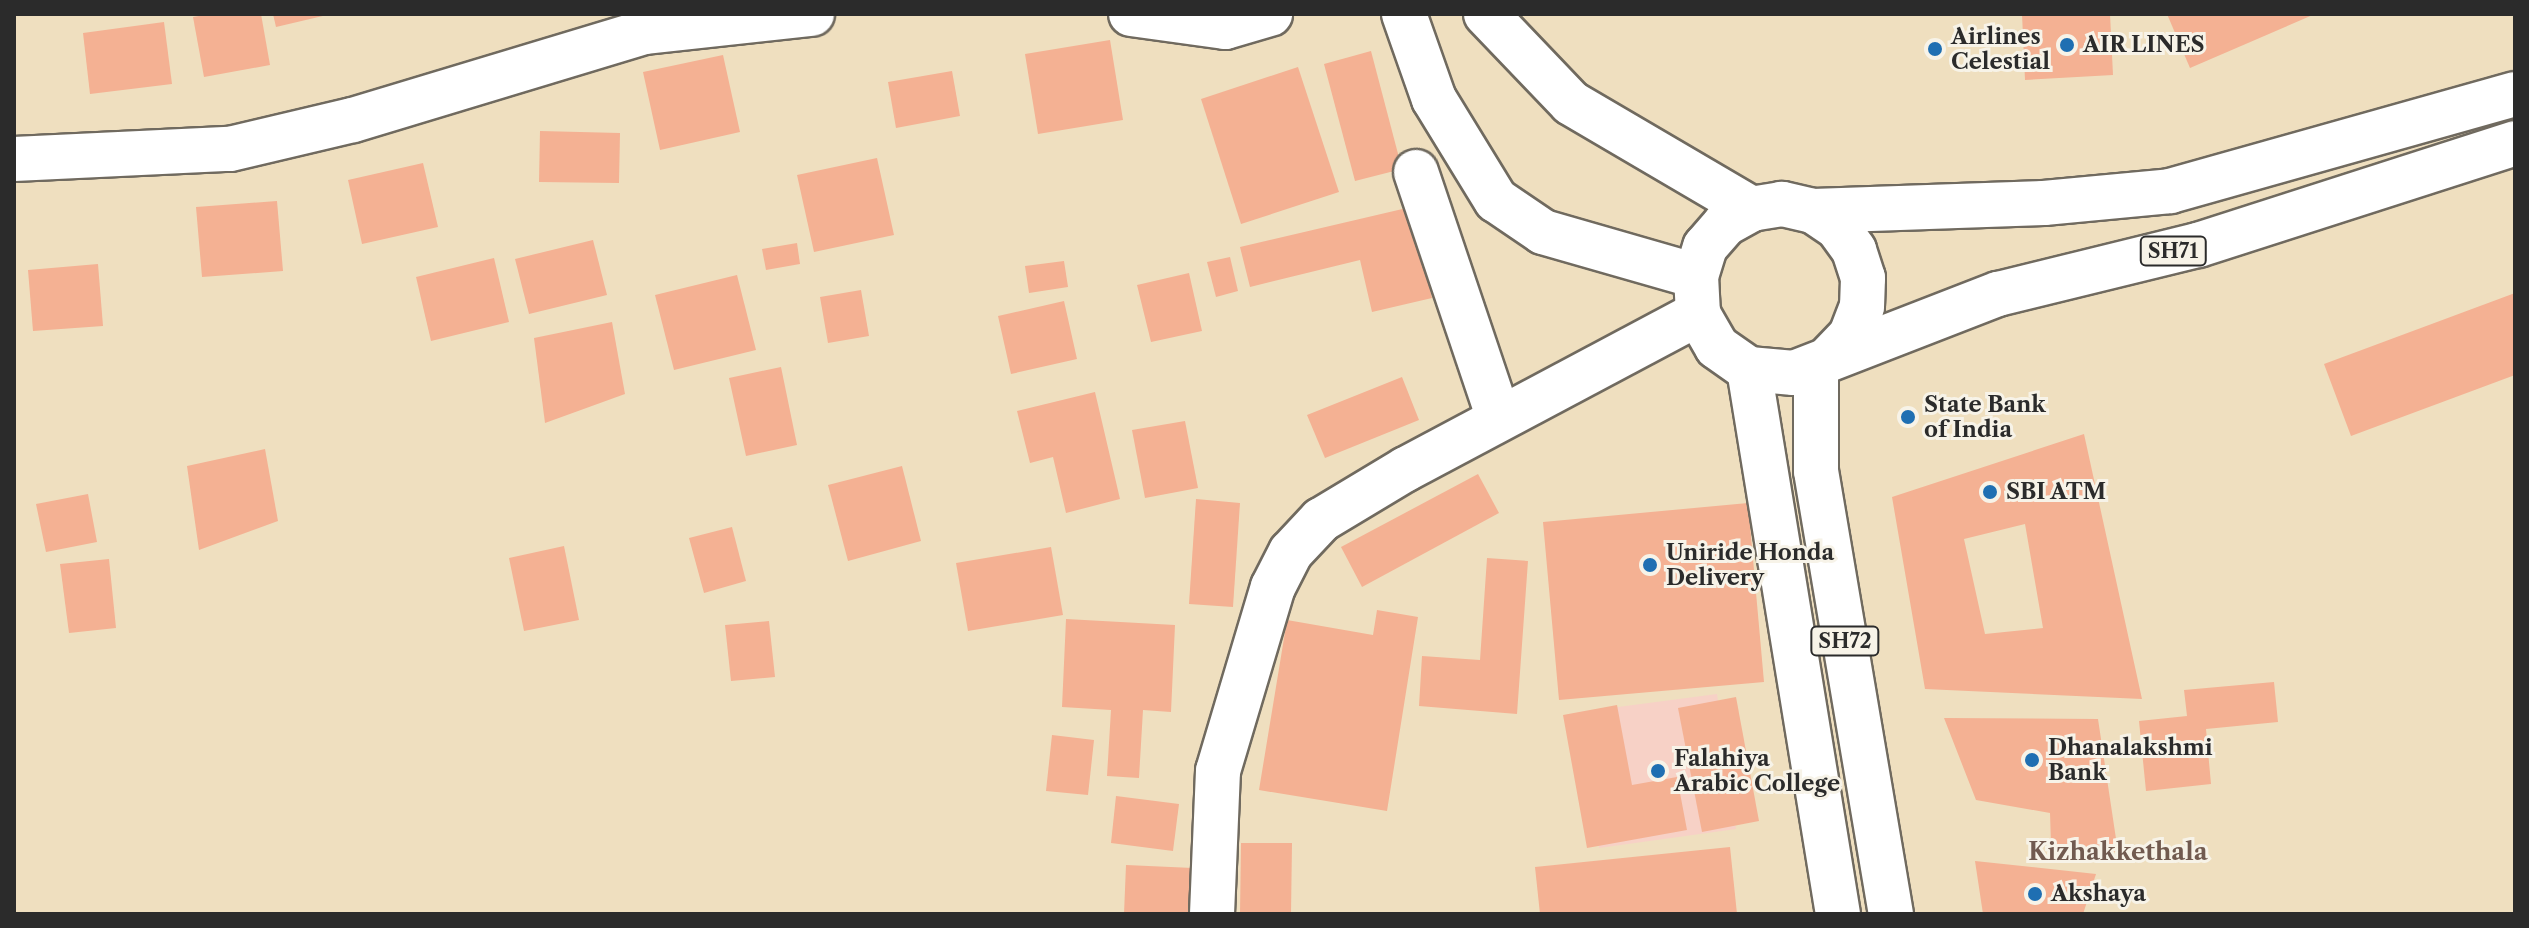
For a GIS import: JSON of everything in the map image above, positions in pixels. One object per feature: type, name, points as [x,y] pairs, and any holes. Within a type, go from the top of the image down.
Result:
[{"type":"main road","points":[[14,159],[230,149],[353,120],[645,32],[812,14]]},
{"type":"main road","points":[[1131,14],[1225,27],[1270,14]]},
{"type":"main road","points":[[1404,14],[1434,99],[1496,200],[1543,232],[1697,295]]},
{"type":"main road","points":[[1486,14],[1571,103],[1752,209]]},
{"type":"main road","points":[[1749,369],[1717,347],[1697,295],[1705,247],[1725,224],[1752,209],[1782,204],[1813,211],[2044,203],[2170,191],[2515,94]]},
{"type":"main road","name":"SH71","points":[[1749,369],[1771,374],[1824,361],[1998,294],[2198,245],[2515,143]]},
{"type":"main road","points":[[1416,172],[1498,415]]},
{"type":"main road","points":[[1813,211],[1837,227],[1854,250],[1863,278],[1862,307],[1851,335],[1824,361]]},
{"type":"main road","points":[[1212,914],[1218,771],[1273,587],[1291,552],[1321,520],[1697,295]]},
{"type":"main road","name":"SH72","points":[[1824,361],[1816,471],[1891,914]]},
{"type":"main road","name":"SH72","points":[[1749,369],[1838,914]]},
{"type":"shaded area","name":"Falahiya Arabic College","points":[[1717,694],[1736,829],[1599,848],[1580,712]]},
{"type":"building","points":[[261,14],[270,65],[204,77],[193,17]]},
{"type":"building","points":[[273,14],[327,14],[327,15],[276,27]]},
{"type":"building","name":"AIR LINES","points":[[2022,14],[2110,14],[2113,75],[2025,80]]},
{"type":"building","points":[[2167,14],[2315,14],[2190,68]]},
{"type":"building","points":[[164,22],[172,84],[90,94],[83,33]]},
{"type":"building","points":[[1110,40],[1123,120],[1038,134],[1025,54]]},
{"type":"building","points":[[1371,51],[1402,169],[1355,181],[1324,64]]},
{"type":"building","points":[[723,55],[740,132],[660,150],[643,72]]},
{"type":"building","points":[[1298,67],[1339,192],[1241,224],[1201,99]]},
{"type":"building","points":[[952,71],[960,116],[896,128],[888,82]]},
{"type":"building","points":[[540,131],[620,133],[619,183],[539,182]]},
{"type":"building","points":[[877,158],[894,235],[814,252],[797,175]]},
{"type":"building","points":[[423,163],[438,227],[362,244],[348,180]]},
{"type":"building","points":[[277,201],[283,271],[202,277],[196,207]]},
{"type":"building","points":[[1411,207],[1432,298],[1372,312],[1360,260],[1250,287],[1240,247]]},
{"type":"building","points":[[593,240],[607,295],[529,314],[515,259]]},
{"type":"building","points":[[797,243],[800,264],[766,270],[762,249]]},
{"type":"building","points":[[1230,257],[1238,291],[1216,297],[1207,262]]},
{"type":"building","points":[[494,258],[509,322],[431,341],[416,277]]},
{"type":"building","points":[[1064,261],[1068,287],[1029,293],[1025,266]]},
{"type":"building","points":[[98,264],[103,326],[33,331],[28,270]]},
{"type":"building","points":[[1189,273],[1202,331],[1151,342],[1137,285]]},
{"type":"building","points":[[737,275],[756,350],[674,370],[655,295]]},
{"type":"building","points":[[861,290],[869,336],[828,343],[820,297]]},
{"type":"building","points":[[2515,293],[2515,375],[2351,436],[2324,364]]},
{"type":"building","points":[[1064,301],[1077,359],[1011,374],[998,316]]},
{"type":"building","points":[[612,322],[625,394],[545,423],[534,338]]},
{"type":"building","points":[[781,367],[797,445],[746,456],[729,378]]},
{"type":"building","points":[[1402,377],[1419,420],[1325,458],[1307,415]]},
{"type":"building","points":[[1095,392],[1120,499],[1066,513],[1053,457],[1030,463],[1017,411]]},
{"type":"building","points":[[1185,421],[1198,488],[1145,498],[1132,430]]},
{"type":"building","points":[[2084,434],[2142,699],[1925,689],[1892,497]],"holes":[[[2025,524],[2043,628],[1985,634],[1964,539]]]},
{"type":"building","points":[[265,449],[278,521],[199,550],[187,466]]},
{"type":"building","points":[[902,466],[921,541],[848,561],[828,485]]},
{"type":"building","points":[[1478,474],[1499,513],[1362,587],[1341,547]]},
{"type":"building","points":[[88,494],[97,542],[46,552],[36,504]]},
{"type":"building","points":[[1196,499],[1240,503],[1233,607],[1189,604]]},
{"type":"building","name":"Uniride Honda Delivery","points":[[1748,503],[1764,682],[1559,700],[1543,522]]},
{"type":"building","points":[[732,527],[746,581],[704,593],[689,538]]},
{"type":"building","points":[[564,546],[579,620],[524,631],[509,558]]},
{"type":"building","points":[[1051,547],[1063,615],[968,631],[956,563]]},
{"type":"building","points":[[1487,558],[1528,561],[1517,714],[1419,706],[1422,656],[1480,660]]},
{"type":"building","points":[[109,559],[116,628],[69,633],[60,564]]},
{"type":"building","points":[[1377,610],[1418,617],[1387,811],[1259,790],[1287,620],[1373,635]]},
{"type":"building","points":[[1066,619],[1175,625],[1171,712],[1143,710],[1139,778],[1107,776],[1111,710],[1062,707]]},
{"type":"building","points":[[769,621],[775,677],[731,681],[725,625]]},
{"type":"building","points":[[2274,682],[2278,722],[2206,729],[2211,784],[2146,791],[2139,721],[2187,716],[2184,690]]},
{"type":"building","points":[[1736,697],[1759,821],[1702,832],[1678,708]]},
{"type":"building","points":[[1617,705],[1632,785],[1677,777],[1687,830],[1587,848],[1563,715]]},
{"type":"building","name":"Dhanalakshmi Bank","points":[[1944,718],[2098,719],[2118,852],[2051,845],[2050,813],[1976,800]]},
{"type":"building","points":[[1052,735],[1094,740],[1088,795],[1046,791]]},
{"type":"building","points":[[1116,796],[1179,804],[1173,851],[1111,843]]},
{"type":"building","points":[[1241,843],[1292,843],[1291,914],[1240,914]]},
{"type":"building","points":[[1730,847],[1737,914],[1540,914],[1535,867]]},
{"type":"building","name":"Akshaya","points":[[1975,861],[2096,874],[2083,914],[1983,914]]},
{"type":"building","points":[[1126,865],[1193,868],[1191,914],[1124,914]]},
{"type":"place","name":"AIR LINES","points":[[2067,45]]},
{"type":"place","name":"Airlines Celestial","points":[[1935,49]]},
{"type":"place","name":"State Bank of India","points":[[1908,417]]},
{"type":"place","name":"SBI ATM","points":[[1990,492]]},
{"type":"place","name":"Uniride Honda Delivery","points":[[1650,565]]},
{"type":"place","name":"Dhanalakshmi Bank","points":[[2032,760]]},
{"type":"place","name":"Falahiya Arabic College","points":[[1658,771]]},
{"type":"place","name":"Akshaya","points":[[2035,894]]},
{"type":"district","name":"Kizhakkethala","points":[[2118,852]]}]
